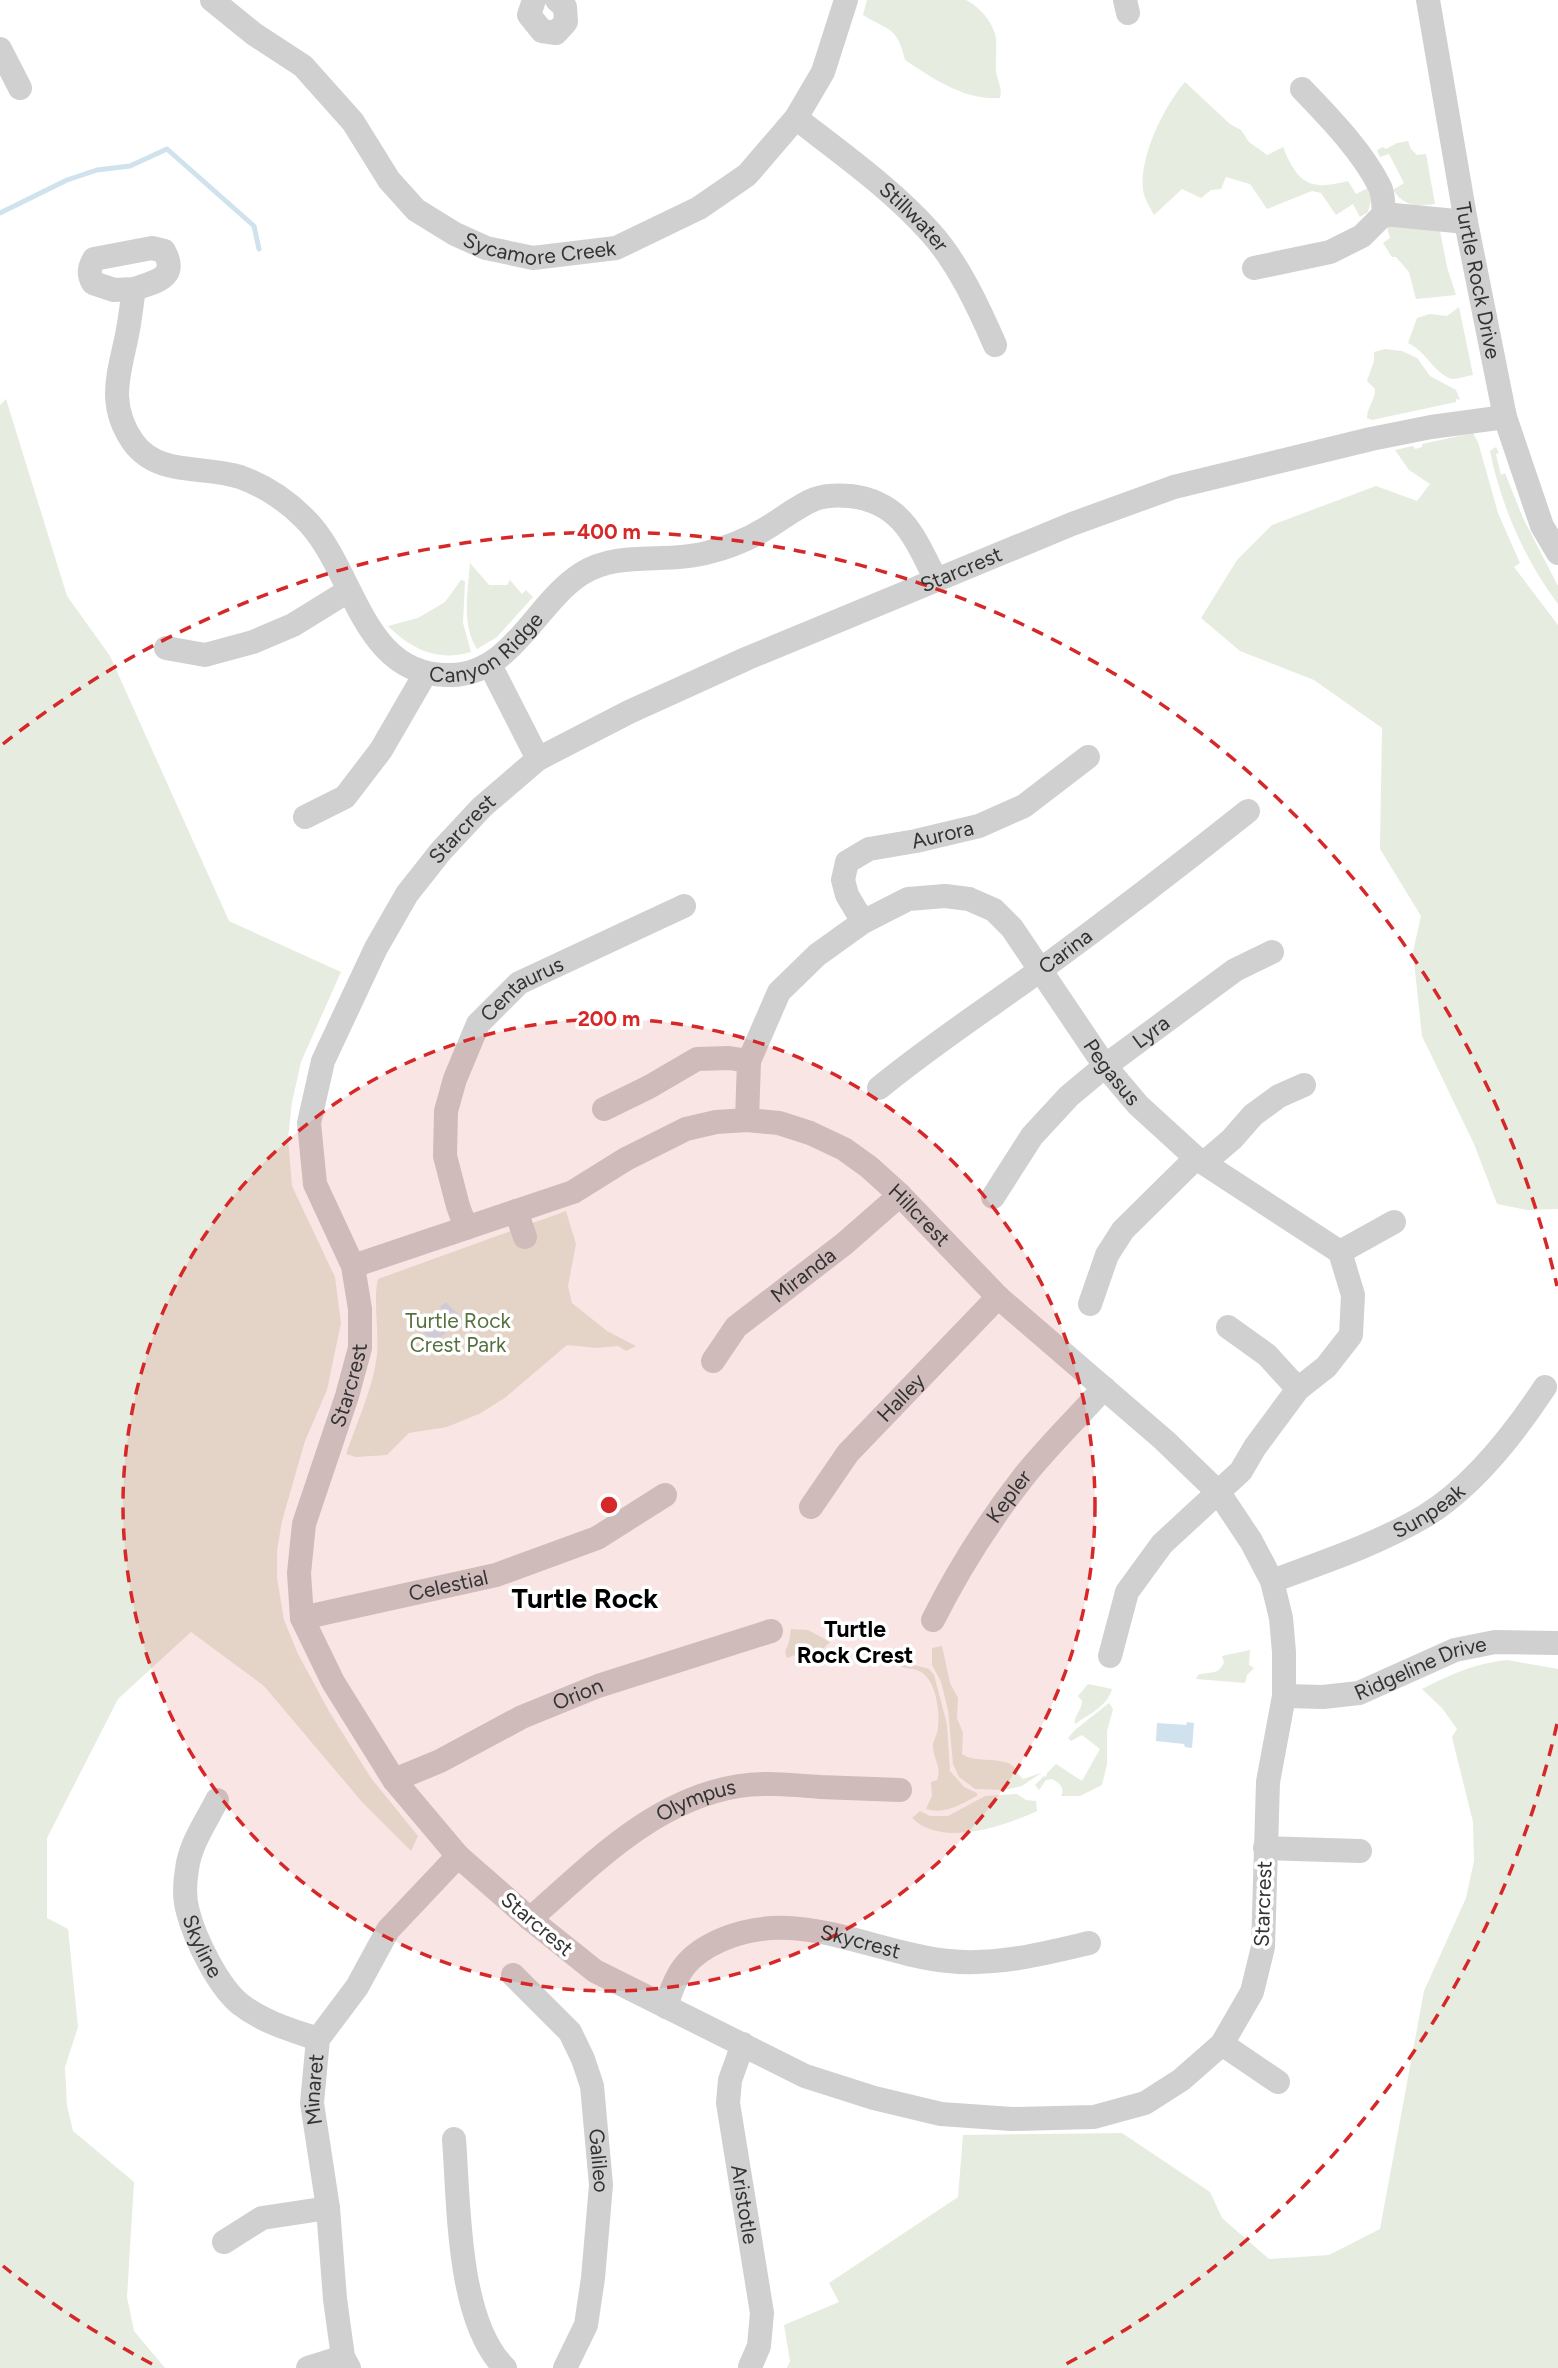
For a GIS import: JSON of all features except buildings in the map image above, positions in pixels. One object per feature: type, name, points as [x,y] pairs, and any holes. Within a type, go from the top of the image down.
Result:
[{"type":"street","name":"Sycamore Creek","points":[[212,0],[254,34],[303,66],[353,122],[389,180],[416,210],[486,248],[533,258],[616,248],[699,208],[747,175],[796,118],[823,72],[846,0]]},
{"type":"street","points":[[534,0],[529,15],[542,31],[556,33],[566,22],[565,7],[557,0]]},
{"type":"street","name":"Turtle Rock Drive","points":[[1429,0],[1466,222],[1504,417],[1542,526],[1558,552]]},
{"type":"street","points":[[0,49],[20,88]]},
{"type":"street","points":[[1254,268],[1330,252],[1362,236],[1384,214],[1382,190],[1368,167],[1302,89]]},
{"type":"street","name":"Stillwater","points":[[796,118],[878,183],[932,234],[975,299],[995,345]]},
{"type":"street","points":[[1384,214],[1466,222]]},
{"type":"street","name":"Canyon Ridge","points":[[134,289],[116,393],[120,417],[132,440],[143,454],[162,464],[240,477],[266,488],[293,506],[313,526],[379,642],[394,656],[425,674],[453,676],[490,665],[517,640],[559,591],[582,573],[621,558],[691,557],[716,551],[762,531],[816,499],[838,495],[868,498],[895,513],[914,536],[936,580]]},
{"type":"street","name":"Starcrest","points":[[1284,1696],[1268,1782],[1263,1947],[1252,1992],[1222,2044],[1181,2080],[1144,2102],[1094,2116],[1012,2119],[941,2114],[874,2098],[806,2076],[595,1971],[458,1856],[394,1780],[333,1682],[302,1618],[299,1573],[304,1524],[347,1396],[360,1348],[360,1309],[353,1266],[315,1184],[309,1123],[323,1061],[376,948],[407,894],[441,851],[482,807],[538,760],[629,712],[748,658],[1072,524],[1174,487],[1371,439],[1504,417]]},
{"type":"street","points":[[166,648],[205,655],[253,642],[293,625],[348,591]]},
{"type":"street","points":[[490,665],[538,760]]},
{"type":"street","points":[[305,817],[345,797],[381,750],[425,674]]},
{"type":"street","name":"Aurora","points":[[863,922],[843,880],[848,862],[869,849],[979,826],[1024,806],[1088,757]]},
{"type":"street","name":"Carina","points":[[878,1088],[925,1050],[1040,970],[1248,811]]},
{"type":"street","name":"Pegasus","points":[[747,1120],[749,1061],[779,992],[817,955],[863,922],[908,899],[945,896],[969,899],[994,910],[1012,928],[1105,1066],[1138,1105],[1200,1161],[1340,1252]]},
{"type":"street","name":"Centaurus","points":[[466,1228],[446,1156],[446,1111],[455,1079],[478,1024],[519,983],[684,906]]},
{"type":"street","name":"Lyra","points":[[993,1197],[1032,1136],[1069,1096],[1105,1066],[1235,970],[1272,952]]},
{"type":"street","points":[[604,1109],[697,1059],[729,1058],[749,1061]]},
{"type":"street","points":[[1090,1304],[1107,1255],[1123,1230],[1200,1161],[1232,1139],[1253,1115],[1279,1096],[1304,1085]]},
{"type":"street","name":"Hillcrest","points":[[353,1266],[573,1192],[626,1159],[686,1129],[716,1122],[747,1120],[779,1123],[810,1133],[844,1149],[900,1195],[998,1297],[1164,1440],[1219,1493],[1251,1541],[1272,1581],[1281,1618],[1284,1696]]},
{"type":"street","name":"Miranda","points":[[713,1361],[736,1327],[844,1244],[900,1195]]},
{"type":"street","points":[[516,1211],[525,1237]]},
{"type":"street","points":[[1110,1656],[1127,1592],[1162,1544],[1241,1471],[1255,1447],[1298,1389],[1326,1367],[1351,1335],[1353,1294],[1340,1252],[1394,1222]]},
{"type":"street","name":"Halley","points":[[811,1507],[848,1453],[998,1297]]},
{"type":"street","points":[[1228,1327],[1267,1355],[1298,1389]]},
{"type":"street","name":"Sunpeak","points":[[1272,1581],[1383,1538],[1426,1515],[1492,1458],[1523,1421],[1545,1387]]},
{"type":"street","name":"Kepler","points":[[933,1620],[957,1573],[991,1520],[1027,1473],[1104,1388]]},
{"type":"street","name":"Celestial","points":[[302,1618],[496,1575],[597,1538],[665,1495]]},
{"type":"street","name":"Orion","points":[[394,1780],[440,1760],[522,1717],[598,1686],[771,1631]]},
{"type":"street","name":"Ridgeline Drive","points":[[1284,1696],[1323,1697],[1359,1693],[1455,1650],[1495,1642],[1558,1642]]},
{"type":"street","name":"Olympus","points":[[530,1919],[602,1856],[660,1812],[704,1793],[742,1785],[900,1790]]},
{"type":"street","name":"Skyline","points":[[217,1800],[194,1844],[187,1867],[187,1909],[195,1933],[218,1978],[238,2003],[260,2017],[318,2039]]},
{"type":"street","points":[[1265,1848],[1360,1851]]},
{"type":"street","name":"Minaret","points":[[346,2363],[335,2299],[328,2208],[312,2102],[318,2039],[358,1987],[388,1930],[458,1856]]},
{"type":"street","name":"Skycrest","points":[[666,2007],[674,1980],[684,1965],[707,1946],[738,1932],[777,1926],[822,1930],[903,1954],[949,1961],[995,1962],[1090,1942]]},
{"type":"street","name":"Galileo","points":[[513,1975],[570,2032],[592,2085],[601,2185],[593,2278],[586,2325],[565,2368]]},
{"type":"street","name":"Aristotle","points":[[743,2044],[730,2080],[728,2103],[762,2313],[759,2346],[750,2367]]},
{"type":"street","points":[[1222,2044],[1278,2082]]},
{"type":"street","points":[[454,2139],[471,2308],[484,2339],[505,2368]]},
{"type":"street","points":[[224,2242],[262,2218],[328,2208]]},
{"type":"street","points":[[308,2368],[346,2363]]},
{"type":"green space","points":[[867,0],[966,0],[976,7],[989,21],[996,38],[996,71],[1000,98],[986,98],[961,92],[905,60],[895,35],[863,15]]},
{"type":"green space","points":[[1185,82],[1230,124],[1241,130],[1249,142],[1267,155],[1283,147],[1294,169],[1307,182],[1324,185],[1348,181],[1356,194],[1368,188],[1372,197],[1368,212],[1360,217],[1353,204],[1336,215],[1321,193],[1312,191],[1267,209],[1250,184],[1226,177],[1221,189],[1211,190],[1201,198],[1182,189],[1154,215],[1144,195],[1144,167],[1161,120]]},
{"type":"green space","points":[[1408,141],[1417,155],[1426,154],[1435,204],[1411,204],[1402,200],[1393,190],[1404,183],[1389,154],[1380,157],[1377,150]]},
{"type":"green space","points":[[1393,223],[1439,226],[1456,295],[1416,299],[1409,272],[1396,257],[1392,257],[1383,243],[1390,238],[1387,227]]},
{"type":"green space","points":[[1459,307],[1473,375],[1453,379],[1441,373],[1408,343],[1417,318],[1430,314],[1447,316]]},
{"type":"green space","points":[[1385,349],[1402,351],[1417,358],[1430,376],[1456,390],[1460,400],[1372,420],[1367,418],[1375,393],[1375,389],[1367,381],[1374,361],[1374,352]]},
{"type":"green space","points":[[6,399],[67,596],[110,656],[229,921],[341,972],[301,1062],[292,1102],[288,1139],[292,1186],[335,1277],[341,1323],[327,1390],[305,1441],[282,1521],[277,1551],[277,1578],[284,1620],[298,1654],[330,1713],[371,1778],[418,1836],[411,1851],[362,1802],[264,1686],[191,1632],[118,1699],[47,1838],[47,1918],[68,1929],[78,2027],[65,2067],[67,2106],[73,2131],[134,2182],[127,2297],[134,2331],[165,2368],[0,2368],[0,405]]},
{"type":"green space","points":[[1473,433],[1498,513],[1520,563],[1514,567],[1558,625],[1558,1209],[1527,1210],[1497,1204],[1474,1144],[1422,1036],[1413,952],[1421,916],[1380,849],[1382,728],[1314,680],[1240,651],[1201,618],[1237,560],[1272,525],[1376,486],[1417,501],[1430,484],[1409,470],[1395,450],[1413,446],[1415,449],[1422,447],[1422,444]]},
{"type":"green space","points":[[1496,447],[1501,475],[1505,473],[1523,518],[1558,586],[1558,604],[1525,551],[1508,512],[1490,451]]},
{"type":"green space","points":[[470,563],[489,585],[507,585],[510,580],[522,594],[526,590],[533,597],[497,637],[477,649],[467,618]]},
{"type":"green space","points":[[461,580],[465,581],[463,623],[471,652],[447,655],[426,651],[406,641],[388,626],[418,618],[445,602]]},
{"type":"green space","name":"Turtle Rock Crest Park","points":[[566,1211],[576,1244],[568,1286],[572,1303],[607,1331],[636,1346],[626,1351],[618,1346],[597,1348],[567,1345],[506,1397],[481,1413],[447,1427],[409,1433],[387,1455],[356,1457],[346,1454],[375,1367],[378,1279]]},
{"type":"green space","points":[[791,1629],[808,1630],[830,1642],[823,1649],[809,1650],[787,1658],[785,1652]]},
{"type":"green space","points":[[942,1646],[950,1683],[958,1698],[957,1718],[963,1733],[962,1754],[971,1758],[1008,1763],[1023,1779],[1041,1773],[1022,1786],[1004,1790],[975,1789],[959,1777],[953,1764],[948,1710],[941,1682],[932,1665],[932,1648]]},
{"type":"green space","points":[[1250,1650],[1249,1665],[1254,1668],[1247,1675],[1245,1683],[1196,1679],[1198,1675],[1219,1669],[1224,1662],[1222,1656]]},
{"type":"green space","points":[[896,1660],[929,1669],[934,1675],[947,1724],[950,1771],[964,1787],[977,1793],[977,1796],[946,1810],[926,1809],[932,1796],[931,1782],[937,1780],[938,1776],[933,1748],[938,1730],[936,1697],[926,1676],[918,1670],[898,1666],[895,1664]]},
{"type":"green space","points":[[1507,1660],[1558,1669],[1558,2368],[787,2368],[790,2361],[784,2325],[839,2302],[829,2283],[958,2197],[963,2135],[1122,2133],[1210,2192],[1222,2218],[1269,2259],[1329,2255],[1380,2229],[1424,1991],[1466,1898],[1474,1861],[1473,1822],[1452,1737],[1457,1729],[1442,1708],[1422,1689],[1463,1670]]},
{"type":"green space","points":[[1088,1684],[1112,1689],[1102,1705],[1075,1724],[1082,1701],[1078,1696]]},
{"type":"green space","points":[[1109,1703],[1113,1709],[1107,1731],[1107,1764],[1102,1785],[1080,1796],[1061,1796],[1061,1786],[1052,1779],[1046,1780],[1039,1790],[1035,1785],[1046,1777],[1056,1764],[1082,1781],[1100,1749],[1082,1735],[1071,1741],[1068,1738]]},
{"type":"green space","points":[[1017,1794],[1026,1800],[1036,1801],[1037,1811],[991,1828],[956,1833],[940,1832],[925,1827],[912,1818],[920,1811],[930,1816],[948,1816],[985,1796]]},
{"type":"water","points":[[446,1302],[464,1320],[459,1325],[455,1323],[435,1343],[422,1331]]},
{"type":"water","points":[[1187,1722],[1194,1723],[1192,1748],[1185,1747],[1184,1744],[1156,1741],[1157,1723],[1186,1725]]},
{"type":"waterway","points":[[0,213],[67,180],[97,170],[130,166],[167,149],[254,226],[259,249]]},
{"type":"district","name":"Turtle Rock","points":[[585,1598]]},
{"type":"district","name":"Turtle Rock Crest","points":[[855,1642]]}]
